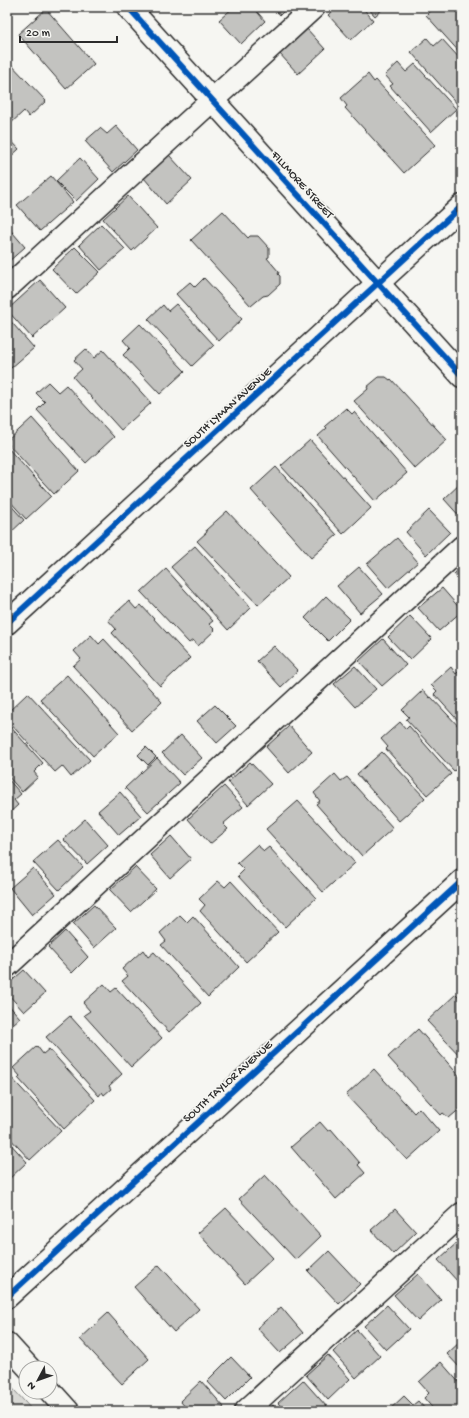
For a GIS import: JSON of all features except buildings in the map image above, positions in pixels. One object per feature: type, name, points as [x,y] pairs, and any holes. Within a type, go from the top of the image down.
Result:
[{"type":"street","name":"FILLMORE STREET","points":[[128,7],[462,376]]},
{"type":"street","points":[[7,288],[314,7]]},
{"type":"street","name":"SOUTH LYMAN AVENUE","points":[[7,623],[462,206]]},
{"type":"street","points":[[7,966],[462,547]]},
{"type":"street","name":"SOUTH TAYLOR AVENUE","points":[[7,1297],[462,881]]},
{"type":"street","points":[[246,1411],[462,1214]]},
{"type":"street","points":[[7,1344],[22,1360]]},
{"type":"street","points":[[58,1400],[68,1411]]},
{"type":"path","points":[[7,1406],[12,1411]]},
{"type":"shaded area","points":[[7,1382],[18,1394],[18,1400],[23,1400],[33,1411],[7,1411]]},
{"type":"cycle path","points":[[128,7],[462,376]]},
{"type":"cycle path","points":[[7,623],[462,206]]},
{"type":"cycle path","points":[[7,1297],[462,881]]}]
